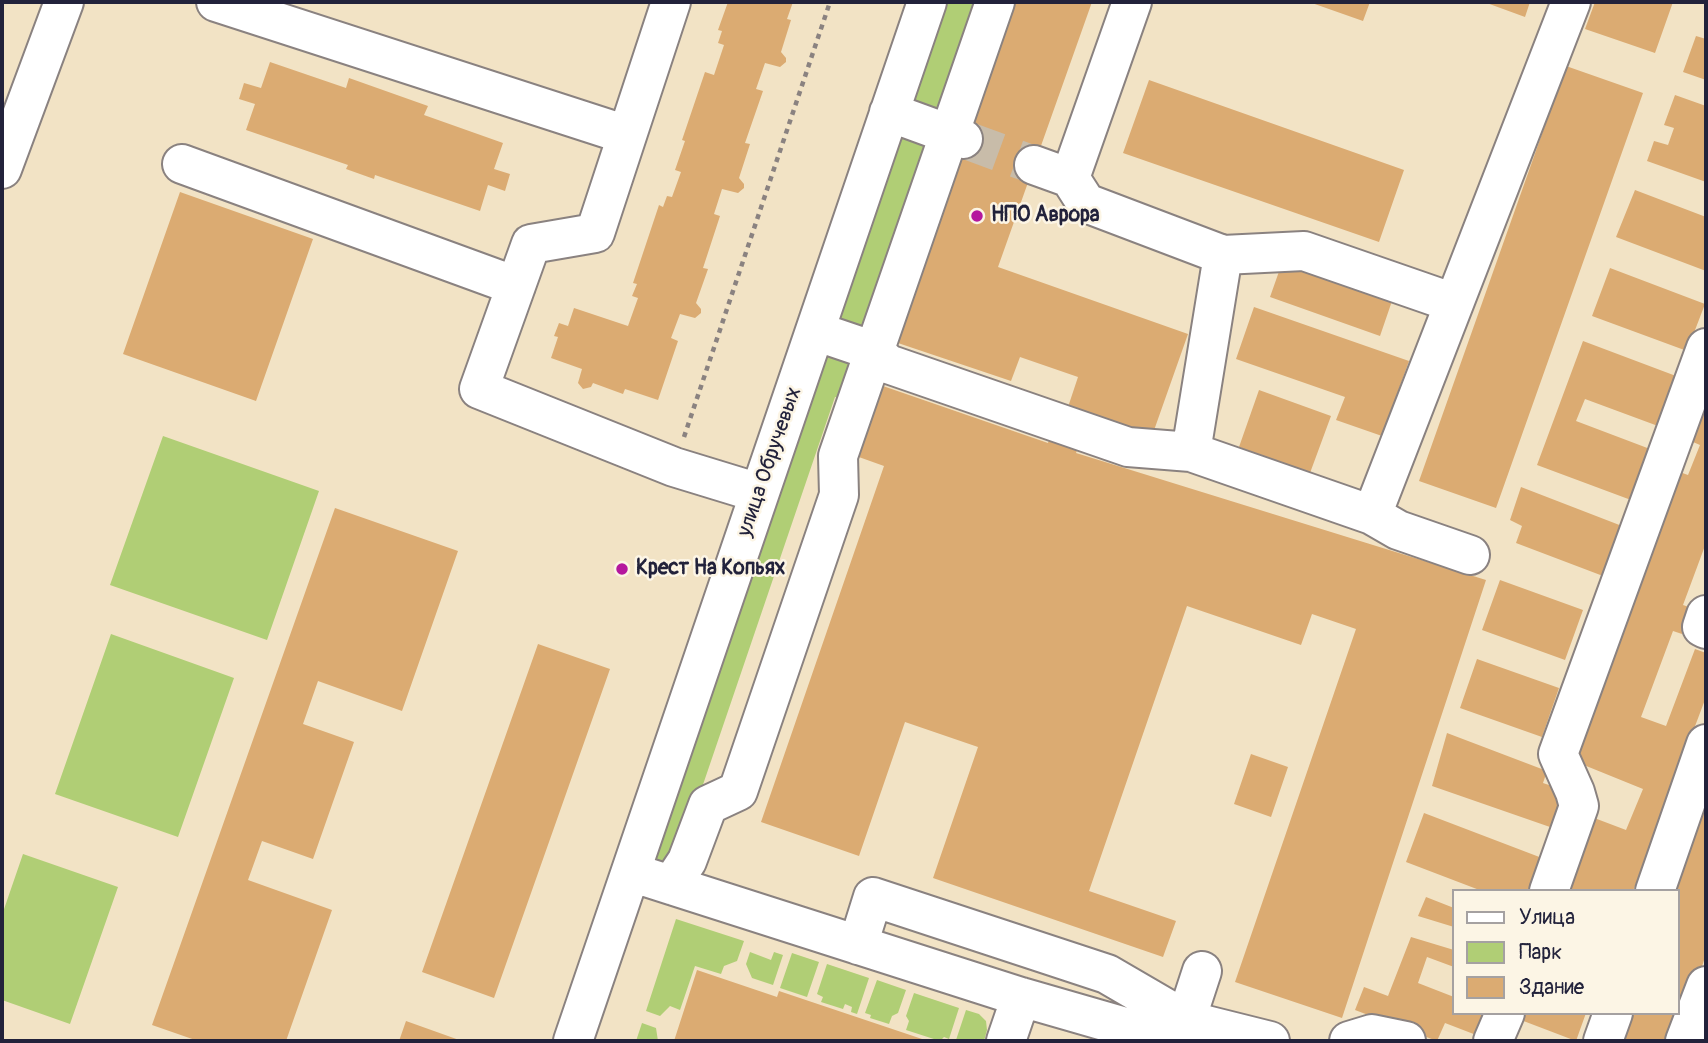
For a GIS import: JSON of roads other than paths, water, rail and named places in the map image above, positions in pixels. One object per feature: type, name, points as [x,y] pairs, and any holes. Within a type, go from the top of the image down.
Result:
[{"type":"street","points":[[2,169],[64,2]]},
{"type":"street","points":[[216,2],[627,135]]},
{"type":"street","points":[[669,2],[594,233],[531,244],[479,389],[674,467],[760,493]]},
{"type":"street","name":"улица Обручевых","points":[[573,1041],[927,2]]},
{"type":"street","points":[[671,885],[687,861],[708,805],[738,791],[839,495],[838,456],[874,351],[956,136],[995,2]]},
{"type":"street","points":[[1070,178],[1132,2]]},
{"type":"street","points":[[1372,515],[1571,2]]},
{"type":"street","points":[[889,112],[956,136]]},
{"type":"street","points":[[183,164],[516,286]]},
{"type":"street","points":[[1034,165],[1070,178],[1086,203],[1223,255],[1304,251],[1454,303]]},
{"type":"street","points":[[1191,452],[1223,255]]},
{"type":"street","points":[[815,331],[874,351],[888,364],[1128,447],[1191,452],[1372,515],[1398,530],[1470,555]]},
{"type":"street","points":[[1550,889],[1579,806],[1558,754],[1706,348]]},
{"type":"street","points":[[1706,615],[1702,626],[1706,629]]},
{"type":"street","points":[[1656,889],[1706,744]]},
{"type":"street","points":[[630,872],[1021,997],[1111,1032],[1139,1031],[1186,1020]]},
{"type":"street","points":[[858,945],[873,897],[1107,974],[1186,1020],[1270,1041]]},
{"type":"street","points":[[1186,1020],[1202,971]]},
{"type":"street","points":[[1685,1041],[1706,986]]},
{"type":"street","points":[[1006,1041],[1021,997]]},
{"type":"street","points":[[1603,1041],[1612,1015]]},
{"type":"street","points":[[1349,1041],[1372,1034],[1406,1041]]},
{"type":"tunnel","points":[[963,139],[1034,165]]},
{"type":"place","name":"НПО Аврора","points":[[977,216]]},
{"type":"place","name":"Крест На Копьях","points":[[622,569]]}]
